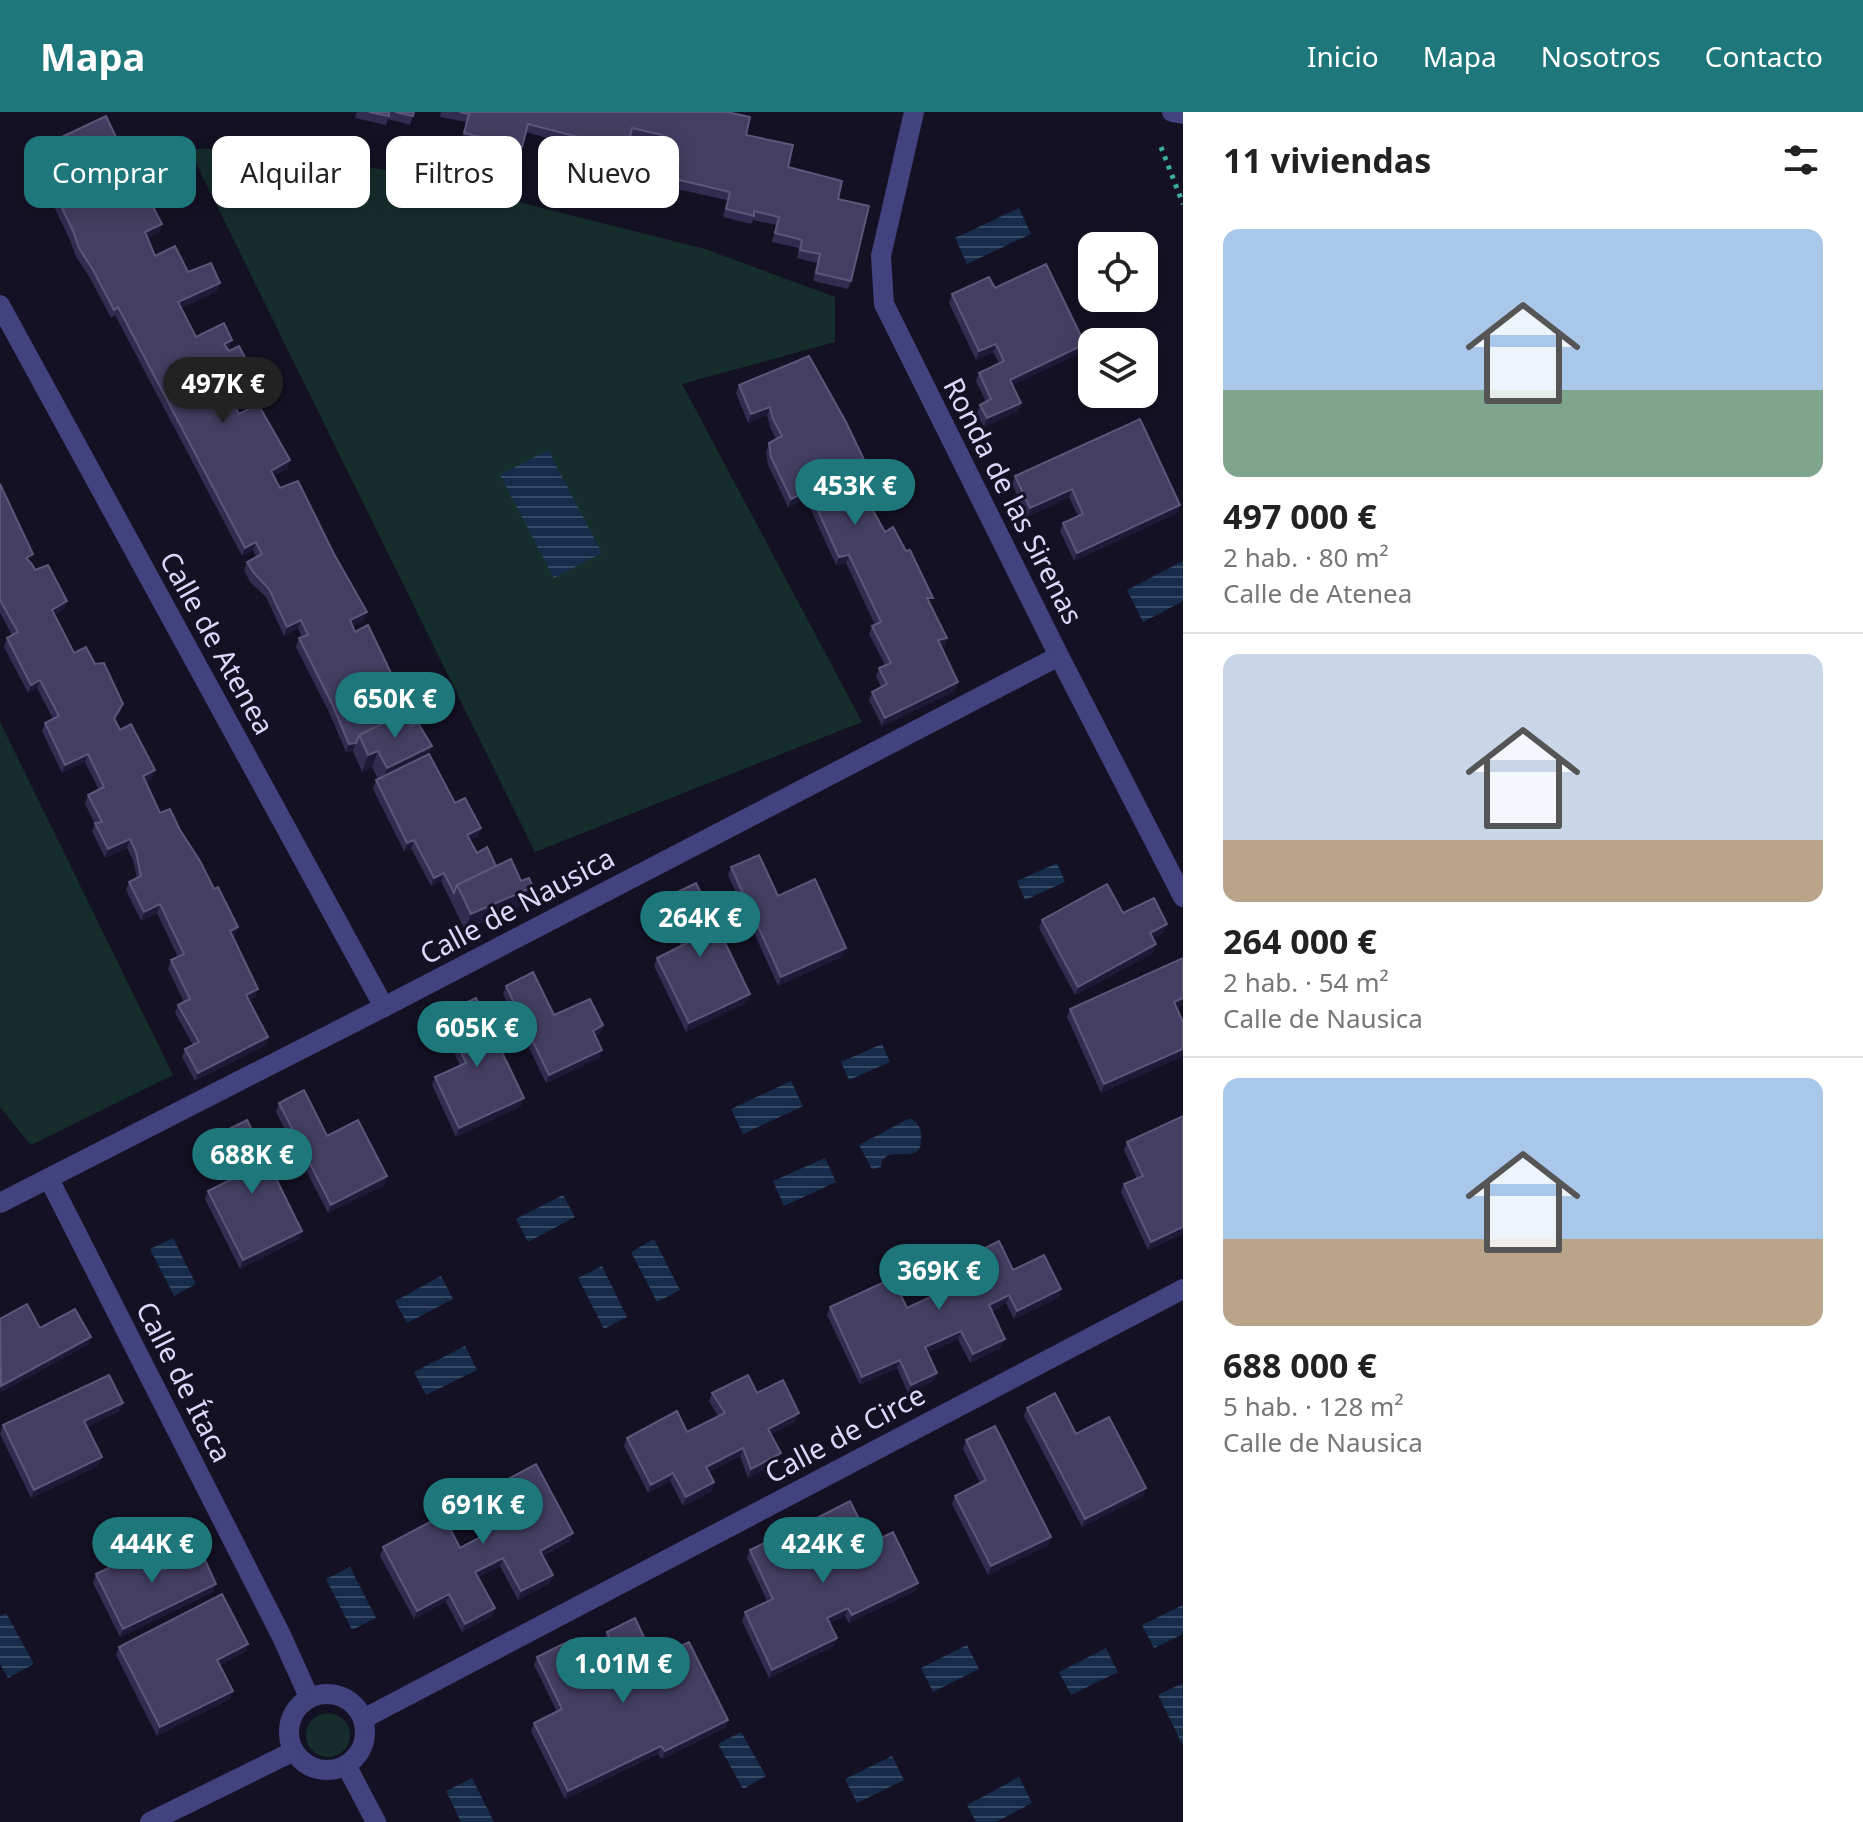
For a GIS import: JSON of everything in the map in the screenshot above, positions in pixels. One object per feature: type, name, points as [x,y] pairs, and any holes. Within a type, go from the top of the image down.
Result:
[{"type":"street","name":"Ronda de las Sirenas","points":[[914,112],[881,256],[884,304],[1183,897]]},
{"type":"street","points":[[1172,112],[1183,114]]},
{"type":"street","name":"Calle de Atenea","points":[[0,305],[384,1007]]},
{"type":"street","name":"Calle de Nausica","points":[[0,1203],[1059,656]]},
{"type":"street","name":"Calle de Ítaca","points":[[49,1179],[281,1635],[309,1697]]},
{"type":"street","name":"Calle de Circe","points":[[363,1719],[1183,1289]]},
{"type":"street","points":[[341,1696],[358,1709],[363,1719],[365,1740],[355,1759],[346,1765],[323,1770],[302,1761],[294,1751],[289,1728],[292,1716],[309,1697],[341,1696]]},
{"type":"street","points":[[150,1822],[294,1751]]},
{"type":"street","points":[[346,1765],[376,1822]]},
{"type":"path","points":[[1161,147],[1183,204]]},
{"type":"green space","points":[[196,149],[212,149],[212,196],[196,163]]},
{"type":"green space","points":[[370,167],[386,170],[386,208],[522,208],[522,203],[705,249],[835,297],[835,342],[682,384],[862,722],[535,852],[218,208],[370,208]]},
{"type":"green space","points":[[0,722],[173,1075],[31,1145],[0,1107]]},
{"type":"green space","points":[[328,1713],[344,1719],[350,1735],[344,1751],[328,1757],[312,1751],[306,1735],[312,1719]]},
{"type":"water","points":[[1019,208],[1031,234],[967,264],[955,238]]},
{"type":"water","points":[[548,450],[602,553],[554,578],[500,475]]},
{"type":"water","points":[[1183,561],[1183,601],[1143,622],[1127,590]]},
{"type":"water","points":[[1057,863],[1065,882],[1025,900],[1017,881]]},
{"type":"water","points":[[882,1044],[890,1062],[849,1080],[841,1062]]},
{"type":"water","points":[[791,1081],[803,1106],[743,1134],[731,1109]]},
{"type":"water","points":[[910,1118],[920,1129],[919,1150],[887,1156],[881,1167],[872,1169],[859,1145]]},
{"type":"water","points":[[825,1158],[836,1182],[784,1206],[773,1181]]},
{"type":"water","points":[[563,1195],[575,1217],[528,1242],[516,1219]]},
{"type":"water","points":[[173,1238],[196,1284],[174,1296],[150,1249]]},
{"type":"water","points":[[654,1239],[680,1290],[657,1302],[631,1252]]},
{"type":"water","points":[[602,1266],[627,1317],[604,1329],[578,1278]]},
{"type":"water","points":[[441,1276],[453,1299],[407,1323],[395,1301]]},
{"type":"water","points":[[465,1346],[477,1370],[426,1395],[414,1372]]},
{"type":"water","points":[[350,1567],[376,1618],[352,1630],[326,1579]]},
{"type":"water","points":[[1183,1605],[1183,1634],[1154,1648],[1142,1625]]},
{"type":"water","points":[[6,1613],[34,1664],[8,1678],[0,1664],[0,1616]]},
{"type":"water","points":[[967,1645],[979,1669],[933,1692],[921,1668]]},
{"type":"water","points":[[1106,1648],[1118,1672],[1071,1695],[1059,1672]]},
{"type":"water","points":[[1183,1683],[1183,1746],[1158,1695]]},
{"type":"water","points":[[741,1732],[766,1776],[743,1789],[718,1744]]},
{"type":"water","points":[[892,1756],[904,1780],[857,1803],[845,1779]]},
{"type":"water","points":[[1019,1777],[1032,1803],[996,1822],[976,1822],[967,1805]]},
{"type":"water","points":[[472,1778],[494,1822],[461,1822],[446,1791]]},
{"type":"building","points":[[460,112],[727,112],[750,117],[746,135],[793,145],[788,167],[842,181],[838,199],[869,206],[851,281],[816,273],[820,254],[800,250],[802,240],[775,233],[779,217],[754,211],[754,216],[726,209],[730,192],[679,180],[679,136],[662,136],[632,128],[630,136],[574,136],[528,124],[522,147],[522,136],[464,133],[469,114]]},
{"type":"building","points":[[106,116],[116,136],[64,136]]},
{"type":"building","points":[[62,208],[154,208],[162,224],[145,232],[155,256],[175,246],[188,272],[211,263],[220,283],[178,302],[196,337],[224,323],[232,340],[224,344],[229,351],[239,346],[249,365],[230,374],[233,379],[223,384],[239,414],[258,404],[290,460],[271,471],[280,488],[298,481],[367,612],[350,620],[355,632],[368,625],[392,675],[399,675],[418,713],[407,718],[405,713],[359,735],[356,743],[349,744],[299,638],[308,635],[301,620],[287,627],[269,589],[247,562],[262,554],[256,542],[245,548],[118,307],[114,310],[79,248]]},
{"type":"building","points":[[1046,264],[1078,330],[1078,347],[1010,380],[1021,403],[987,418],[980,405],[991,399],[979,373],[1004,361],[996,344],[979,351],[952,294],[989,277],[995,288]]},
{"type":"building","points":[[809,356],[866,464],[877,494],[870,505],[885,532],[893,527],[906,551],[910,550],[933,598],[927,598],[947,638],[938,640],[958,682],[885,718],[872,692],[887,684],[879,668],[891,663],[872,626],[881,622],[849,555],[839,557],[809,491],[791,499],[771,457],[769,443],[782,436],[770,407],[751,414],[739,385]]},
{"type":"building","points":[[1140,419],[1180,505],[1077,553],[1063,523],[1083,514],[1072,489],[1030,508],[1015,476]]},
{"type":"building","points":[[0,484],[33,554],[26,558],[35,570],[48,565],[67,601],[52,610],[74,653],[86,647],[95,664],[104,663],[123,704],[114,718],[120,730],[131,724],[155,770],[143,776],[160,813],[170,809],[214,889],[218,887],[238,927],[230,931],[258,989],[246,995],[268,1037],[198,1073],[185,1049],[199,1042],[178,1005],[190,999],[171,960],[184,954],[160,904],[144,912],[129,882],[141,876],[130,839],[108,849],[95,823],[102,822],[88,795],[104,787],[88,754],[65,765],[45,723],[59,716],[40,680],[31,685],[7,638],[18,632],[0,600]]},
{"type":"building","points":[[405,713],[411,726],[418,723],[432,746],[387,768],[378,751],[368,755],[359,735]]},
{"type":"building","points":[[429,754],[455,803],[465,798],[481,828],[467,835],[477,853],[487,847],[496,866],[457,885],[454,893],[444,873],[434,878],[414,840],[407,843],[376,780]]},
{"type":"building","points":[[759,855],[778,896],[815,879],[846,948],[781,977],[731,867]]},
{"type":"building","points":[[511,859],[521,881],[529,878],[533,887],[471,914],[457,885]]},
{"type":"building","points":[[696,883],[750,994],[689,1023],[657,958],[687,943],[665,898]]},
{"type":"building","points":[[1107,884],[1123,913],[1154,898],[1167,924],[1150,933],[1156,944],[1078,987],[1042,920]]},
{"type":"building","points":[[1183,958],[1183,998],[1174,1002],[1183,1022],[1183,1049],[1104,1084],[1070,1009]]},
{"type":"building","points":[[533,972],[554,1015],[590,999],[603,1025],[593,1031],[602,1050],[549,1075],[506,986]]},
{"type":"building","points":[[476,998],[524,1098],[459,1128],[435,1077],[466,1063],[443,1013]]},
{"type":"building","points":[[304,1090],[327,1136],[358,1120],[387,1176],[331,1205],[279,1103]]},
{"type":"building","points":[[1183,1116],[1183,1227],[1151,1242],[1124,1184],[1143,1176],[1127,1142]]},
{"type":"building","points":[[247,1120],[302,1231],[243,1260],[208,1191],[238,1176],[217,1135]]},
{"type":"building","points":[[999,1241],[1013,1270],[1044,1255],[1061,1289],[1017,1311],[1009,1295],[989,1305],[1005,1339],[973,1354],[961,1331],[925,1347],[937,1373],[911,1385],[900,1360],[862,1377],[830,1307],[893,1278],[907,1308],[943,1291],[933,1274]]},
{"type":"building","points":[[27,1304],[40,1328],[75,1309],[91,1337],[1,1386],[0,1319]]},
{"type":"building","points":[[109,1375],[123,1403],[84,1421],[102,1457],[34,1490],[3,1425]]},
{"type":"building","points":[[748,1375],[757,1393],[783,1380],[799,1413],[768,1429],[781,1453],[751,1469],[743,1448],[706,1467],[714,1482],[686,1497],[673,1473],[651,1485],[627,1438],[677,1411],[687,1432],[725,1413],[712,1393]]},
{"type":"building","points":[[1055,1393],[1076,1434],[1109,1417],[1146,1488],[1085,1519],[1027,1408]]},
{"type":"building","points":[[995,1426],[1051,1537],[991,1566],[955,1496],[986,1480],[966,1440]]},
{"type":"building","points":[[536,1464],[573,1533],[540,1551],[553,1575],[521,1591],[503,1558],[475,1572],[495,1608],[465,1624],[449,1594],[417,1611],[383,1547],[443,1515],[460,1548],[477,1539],[489,1532],[471,1499]]},
{"type":"building","points":[[850,1501],[871,1543],[893,1532],[918,1583],[852,1615],[848,1608],[827,1618],[837,1638],[772,1670],[745,1612],[773,1599],[750,1550],[783,1534],[795,1559],[819,1547],[822,1555],[832,1550],[817,1518]]},
{"type":"building","points":[[150,1548],[161,1571],[201,1551],[216,1584],[123,1629],[96,1574]]},
{"type":"building","points":[[222,1594],[248,1644],[217,1660],[233,1691],[160,1727],[119,1647]]},
{"type":"building","points":[[635,1618],[654,1659],[689,1642],[728,1720],[665,1751],[661,1746],[568,1791],[534,1723],[562,1709],[537,1657],[571,1640],[587,1672],[618,1657],[607,1632]]}]
